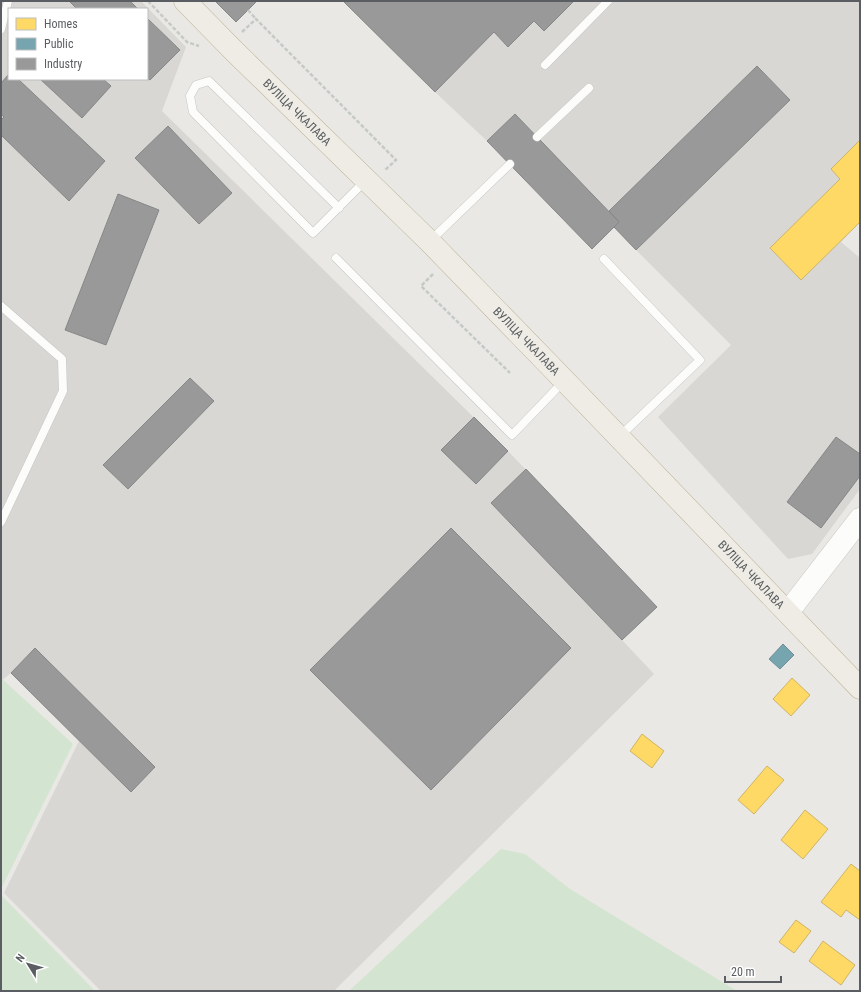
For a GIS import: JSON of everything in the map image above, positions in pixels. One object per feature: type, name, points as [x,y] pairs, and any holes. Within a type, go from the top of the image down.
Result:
[{"type":"highway","name":"ВУЛІЦА ЧКАЛАВА","points":[[185,1],[234,51],[376,175],[429,241],[860,688]]},
{"type":"main road","points":[[788,612],[860,519]]},
{"type":"lane","points":[[1,29],[8,1]]},
{"type":"lane","points":[[545,65],[608,1]]},
{"type":"lane","points":[[339,208],[209,81],[196,85],[190,96],[192,112],[313,233],[376,175]]},
{"type":"lane","points":[[537,137],[589,88]]},
{"type":"lane","points":[[429,241],[510,164]]},
{"type":"lane","points":[[336,258],[512,434],[564,380]]},
{"type":"lane","points":[[604,259],[700,360],[619,437]]},
{"type":"lane","points":[[1,306],[62,359],[63,390],[1,522]]},
{"type":"path","points":[[148,1],[187,42],[204,47]]},
{"type":"path","points":[[248,10],[396,160],[376,175]]},
{"type":"path","points":[[238,36],[256,19]]},
{"type":"path","points":[[447,259],[421,286],[510,373]]},
{"type":"shaded area","points":[[1,1],[141,1],[148,8],[8,8],[8,80],[148,80],[148,8],[186,47],[162,111],[508,451],[657,607],[622,640],[654,674],[334,991],[101,991],[4,893],[79,741],[11,673],[1,681]]},
{"type":"shaded area","points":[[343,1],[860,1],[860,222],[841,242],[860,258],[860,489],[812,554],[788,559],[658,417],[731,345],[614,228],[592,249],[487,141]]},
{"type":"green space","points":[[1,678],[73,744],[1,889]]},
{"type":"green space","points":[[501,849],[525,854],[570,889],[737,991],[349,991]]},
{"type":"green space","points":[[1,895],[95,991],[1,991]]},
{"type":"building: Homes","points":[[860,140],[860,222],[801,280],[770,248],[840,179],[831,169]]},
{"type":"building: Homes","points":[[792,678],[810,695],[791,716],[773,699]]},
{"type":"building: Homes","points":[[642,734],[664,751],[652,768],[630,751]]},
{"type":"building: Homes","points":[[767,766],[784,780],[754,814],[738,800]]},
{"type":"building: Homes","points":[[805,810],[828,829],[803,859],[781,840]]},
{"type":"building: Homes","points":[[851,864],[860,871],[860,920],[846,910],[841,917],[821,902]]},
{"type":"building: Homes","points":[[796,920],[811,931],[794,953],[779,942]]},
{"type":"building: Homes","points":[[823,941],[855,965],[841,985],[809,961]]},
{"type":"building: Public","points":[[783,644],[794,655],[780,669],[769,659]]},
{"type":"building: Industry","points":[[69,1],[130,1],[137,8],[76,8]]},
{"type":"building: Industry","points":[[215,1],[257,1],[236,22]]},
{"type":"building: Industry","points":[[343,1],[574,1],[544,31],[534,21],[508,47],[494,32],[435,92]]},
{"type":"building: Industry","points":[[148,19],[180,50],[150,80],[148,79]]},
{"type":"building: Industry","points":[[757,66],[790,100],[636,250],[614,227],[619,222],[609,211]]},
{"type":"building: Industry","points":[[8,75],[8,80],[19,80],[105,161],[69,201],[1,135],[1,120],[4,117],[1,114],[1,83]]},
{"type":"building: Industry","points":[[41,80],[104,80],[111,86],[82,118]]},
{"type":"building: Industry","points":[[515,114],[619,222],[592,249],[487,141]]},
{"type":"building: Industry","points":[[168,126],[232,193],[199,224],[135,158]]},
{"type":"building: Industry","points":[[118,194],[159,210],[106,345],[65,330]]},
{"type":"building: Industry","points":[[190,378],[214,401],[128,489],[103,465]]},
{"type":"building: Industry","points":[[474,417],[508,451],[476,484],[441,450]]},
{"type":"building: Industry","points":[[836,437],[860,454],[860,476],[821,528],[787,502]]},
{"type":"building: Industry","points":[[526,469],[657,607],[622,640],[491,503]]},
{"type":"building: Industry","points":[[451,528],[571,648],[431,790],[310,670]]},
{"type":"building: Industry","points":[[35,648],[155,767],[131,792],[11,673]]}]
